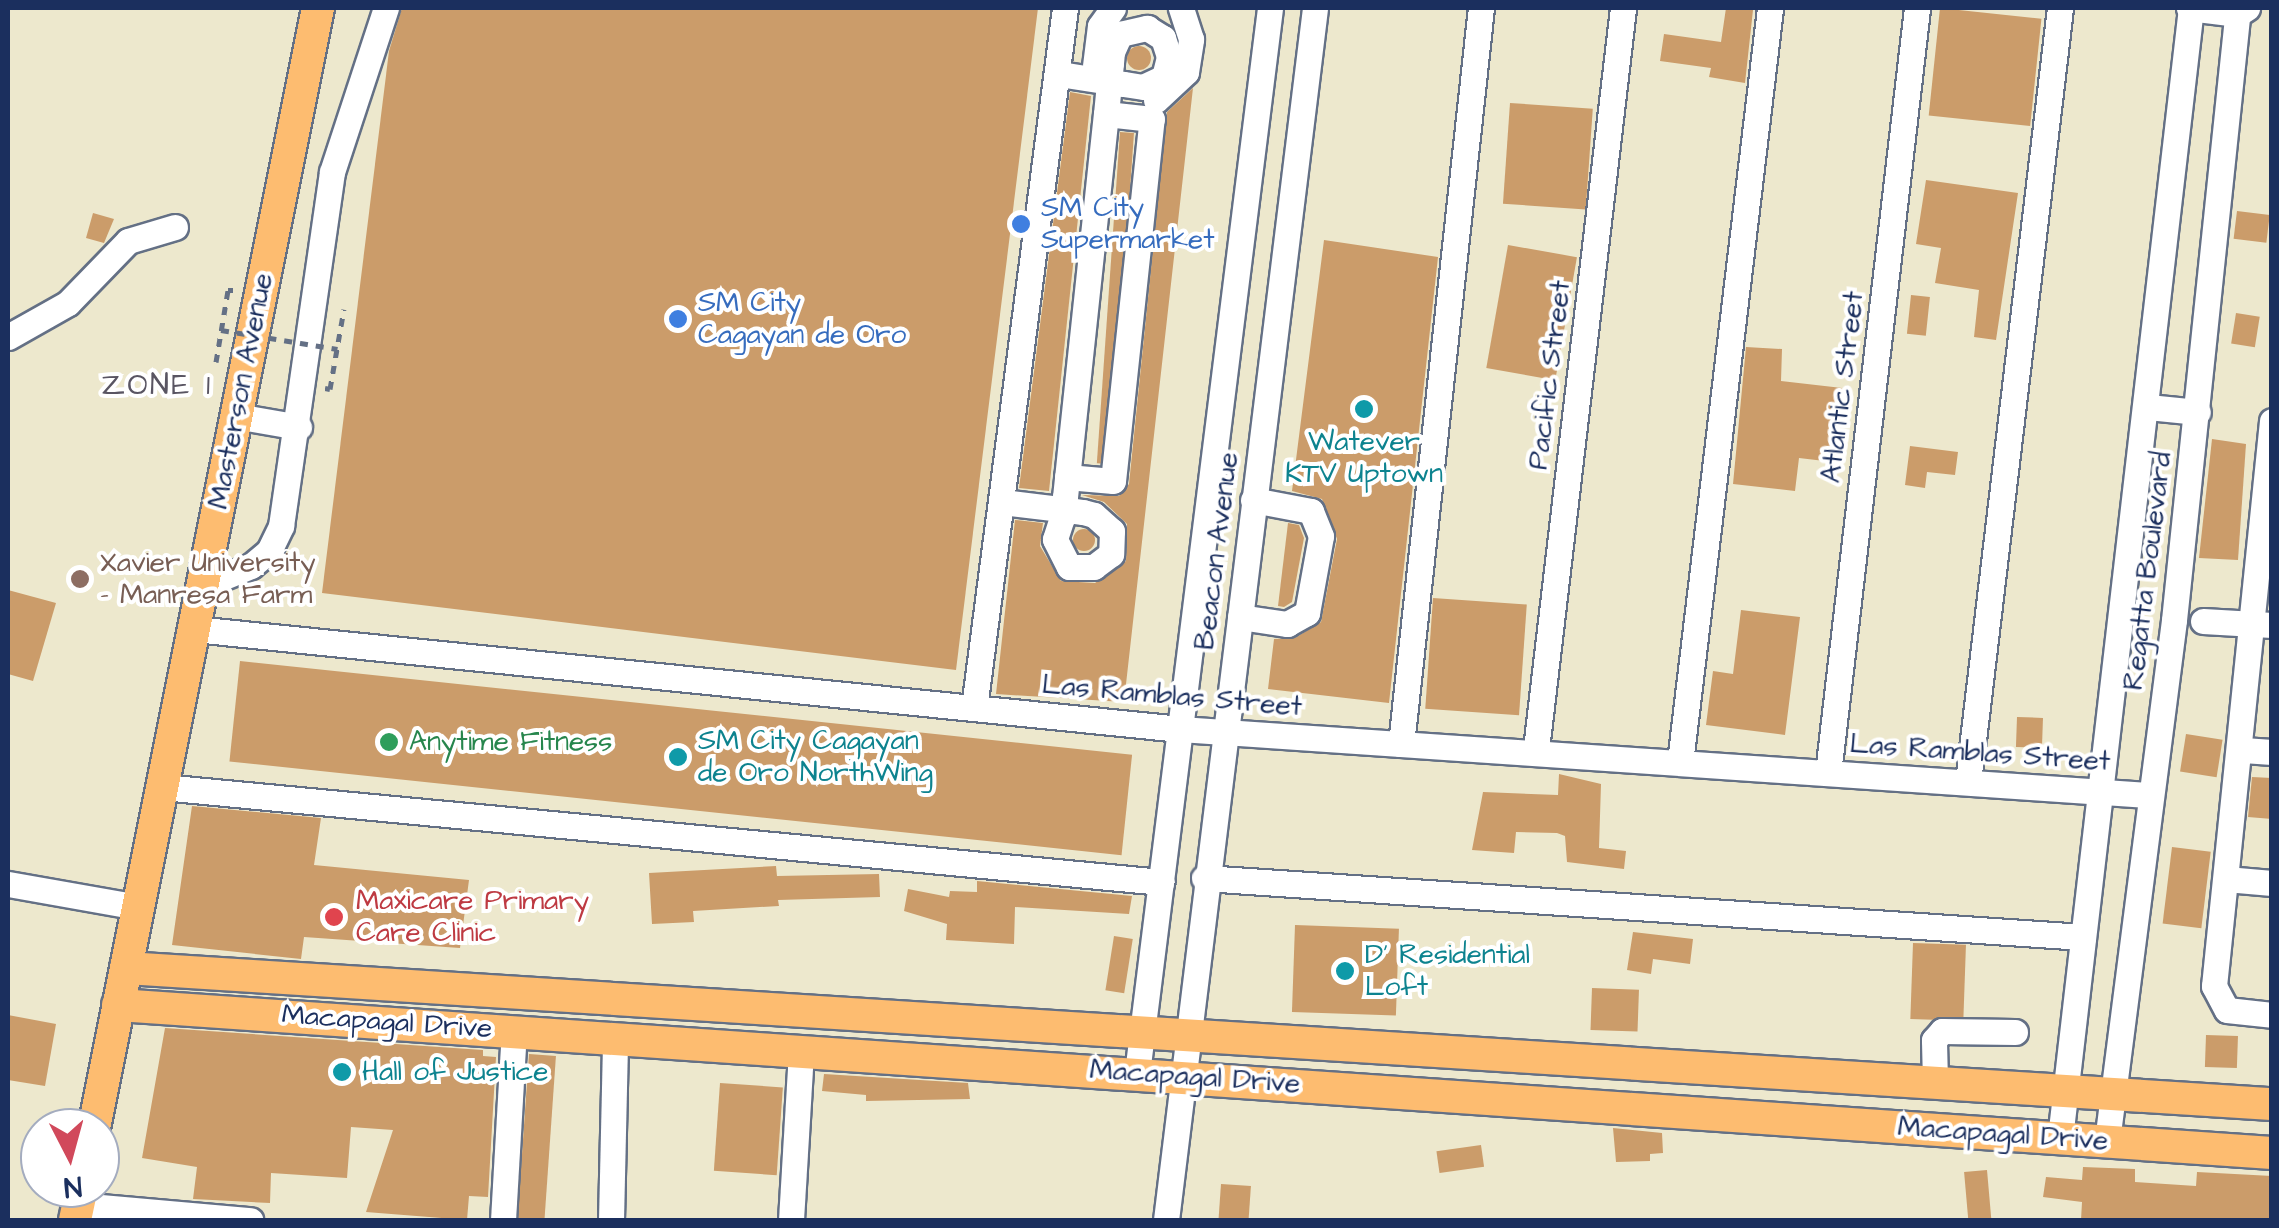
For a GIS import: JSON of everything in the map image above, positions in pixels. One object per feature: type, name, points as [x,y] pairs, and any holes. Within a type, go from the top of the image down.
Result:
[{"type":"main road","name":"Masterson Avenue","points":[[98,1108],[318,8]]},
{"type":"main road","name":"Macapagal Drive","points":[[126,968],[1142,1036],[2272,1104]]},
{"type":"main road","name":"Macapagal Drive","points":[[118,1005],[2272,1152]]},
{"type":"street","points":[[202,586],[269,551],[281,526],[332,172],[386,8]]},
{"type":"street","points":[[974,708],[1065,8]]},
{"type":"street","points":[[1106,114],[1094,65],[1100,26],[1114,8]]},
{"type":"street","points":[[1067,477],[1113,482],[1155,100],[1186,72],[1190,39],[1181,8]]},
{"type":"street","name":"Beacon Avenue","points":[[1137,1073],[1270,8]]},
{"type":"street","name":"Beacon Avenue","points":[[1166,1220],[1179,1076],[1316,8]]},
{"type":"street","points":[[1401,744],[1482,8]]},
{"type":"street","name":"Pacific Street","points":[[1536,749],[1624,8]]},
{"type":"street","points":[[1680,762],[1770,8]]},
{"type":"street","name":"Atlantic Street","points":[[1828,773],[1917,8]]},
{"type":"street","points":[[1968,782],[2060,8]]},
{"type":"street","points":[[2191,8],[2241,10]]},
{"type":"street","name":"Regatta Boulevard","points":[[2060,1138],[2148,407],[2191,8]]},
{"type":"street","name":"Regatta Boulevard","points":[[2107,1142],[2198,412],[2241,10]]},
{"type":"street","points":[[1002,502],[1052,508],[1068,510],[1083,512],[1106,521],[1115,544],[1094,568],[1069,567],[1056,550],[1055,540],[1062,518],[1063,508],[1065,497],[1106,114],[1108,97],[1110,80],[1112,52],[1114,42],[1130,29],[1156,32],[1170,57],[1164,76],[1142,87],[1123,84],[1107,82],[1059,74]]},
{"type":"street","points":[[1106,114],[1152,120]]},
{"type":"street","points":[[286,168],[332,172]]},
{"type":"street","points":[[8,337],[68,303],[128,242],[174,227]]},
{"type":"street","points":[[2148,407],[2198,412]]},
{"type":"street","points":[[236,416],[298,427]]},
{"type":"street","points":[[2272,421],[2263,624],[2226,879],[2214,996],[2220,1006],[2244,1013],[2272,1014]]},
{"type":"street","points":[[1240,617],[1287,624],[1307,613],[1321,536],[1311,511],[1252,500]]},
{"type":"street","points":[[2203,621],[2263,624]]},
{"type":"street","name":"Las Ramblas Street","points":[[194,629],[1223,732],[1536,749],[2148,794]]},
{"type":"street","points":[[2243,750],[2272,752]]},
{"type":"street","points":[[162,786],[1161,882]]},
{"type":"street","points":[[1204,878],[2083,937]]},
{"type":"street","points":[[2226,879],[2272,882]]},
{"type":"street","points":[[8,884],[138,907]]},
{"type":"street","points":[[502,1220],[514,1030]]},
{"type":"street","points":[[1936,1082],[1934,1040],[1942,1032],[2015,1032]]},
{"type":"street","points":[[611,1220],[616,1037]]},
{"type":"street","points":[[792,1220],[802,1050]]},
{"type":"street","points":[[120,1208],[250,1220]]},
{"type":"path","points":[[214,370],[228,290]]},
{"type":"path","points":[[330,389],[344,309]]},
{"type":"path","points":[[221,330],[337,349]]},
{"type":"building","name":"SM City Cagayan de Oro","points":[[402,8],[1038,8],[956,670],[322,593],[389,51]]},
{"type":"building","points":[[1726,8],[1753,10],[1745,83],[1709,77],[1711,68],[1660,61],[1664,34],[1721,42]]},
{"type":"building","points":[[1940,8],[2041,19],[2030,126],[1929,115]]},
{"type":"building","points":[[1139,46],[1148,49],[1148,67],[1139,70],[1130,67],[1127,58],[1130,49]]},
{"type":"building","points":[[1193,88],[1124,702],[996,694],[1015,520],[1043,523],[1040,546],[1061,581],[1095,583],[1126,561],[1127,524],[1104,502],[1082,495],[1119,496],[1129,484],[1167,112]]},
{"type":"building","points":[[1070,92],[1091,96],[1049,491],[1019,488]]},
{"type":"building","points":[[1510,103],[1593,109],[1586,210],[1503,204]]},
{"type":"building","points":[[1120,132],[1134,133],[1111,464],[1097,463]]},
{"type":"building","points":[[1926,180],[2018,193],[1996,340],[1974,337],[1979,290],[1935,283],[1941,248],[1916,244]]},
{"type":"building","points":[[2237,211],[2270,215],[2266,243],[2234,239]]},
{"type":"building","points":[[93,213],[114,219],[104,243],[86,238]]},
{"type":"building","points":[[1324,240],[1438,257],[1389,703],[1268,689],[1274,639],[1295,638],[1321,622],[1337,539],[1322,499],[1292,491]]},
{"type":"building","points":[[1508,245],[1577,257],[1555,380],[1486,368]]},
{"type":"building","points":[[1911,295],[1930,297],[1926,336],[1907,334]]},
{"type":"building","points":[[2236,313],[2260,317],[2255,347],[2231,344]]},
{"type":"building","points":[[1746,347],[1782,349],[1781,381],[1842,388],[1833,462],[1799,458],[1795,491],[1733,484]]},
{"type":"building","points":[[2212,439],[2246,444],[2238,560],[2199,558]]},
{"type":"building","points":[[1910,446],[1958,452],[1955,475],[1927,472],[1925,488],[1905,485]]},
{"type":"building","points":[[1288,523],[1299,525],[1304,538],[1292,602],[1284,607],[1278,606]]},
{"type":"building","points":[[1084,529],[1092,532],[1092,548],[1084,551],[1076,548],[1073,540],[1076,532]]},
{"type":"building","points":[[8,590],[56,603],[33,681],[8,674]]},
{"type":"building","points":[[1433,598],[1527,605],[1519,715],[1425,709]]},
{"type":"building","points":[[1741,610],[1800,617],[1785,735],[1706,725],[1713,671],[1733,674]]},
{"type":"building","name":"SM City Cagayan de Oro NorthWing","points":[[240,661],[1132,755],[1122,855],[229,761]]},
{"type":"building","points":[[2017,717],[2043,718],[2042,748],[2016,747]]},
{"type":"building","points":[[2186,734],[2223,740],[2217,777],[2180,772]]},
{"type":"building","points":[[1559,774],[1601,784],[1599,848],[1626,851],[1624,869],[1567,862],[1565,836],[1557,833],[1516,832],[1514,853],[1472,850],[1483,792],[1558,795]]},
{"type":"building","points":[[2252,777],[2272,778],[2272,819],[2248,817]]},
{"type":"building","points":[[192,806],[321,818],[314,865],[469,880],[460,948],[304,937],[301,959],[172,945]]},
{"type":"building","points":[[2172,847],[2211,852],[2201,928],[2163,923]]},
{"type":"building","points":[[776,866],[777,876],[879,874],[880,897],[778,900],[779,906],[693,911],[694,922],[652,924],[649,873]]},
{"type":"building","points":[[977,881],[1132,896],[1129,914],[1015,907],[1014,944],[946,940],[947,924],[904,911],[908,889],[949,897],[950,891],[977,892]]},
{"type":"building","name":"D' Residential Loft","points":[[1295,925],[1399,929],[1396,1016],[1292,1012]]},
{"type":"building","points":[[1633,932],[1693,939],[1690,964],[1653,959],[1651,974],[1627,970]]},
{"type":"building","points":[[1114,936],[1133,939],[1124,993],[1105,990]]},
{"type":"building","points":[[1913,943],[1966,945],[1963,1021],[1910,1019]]},
{"type":"building","points":[[1592,988],[1639,990],[1638,1032],[1591,1030]]},
{"type":"building","points":[[8,1015],[56,1024],[45,1086],[8,1080]]},
{"type":"building","points":[[165,1028],[483,1050],[483,1056],[496,1057],[488,1197],[469,1196],[467,1220],[366,1212],[393,1130],[351,1127],[347,1178],[271,1173],[270,1203],[193,1199],[197,1167],[142,1158]]},
{"type":"building","points":[[2206,1035],[2238,1036],[2237,1068],[2205,1067]]},
{"type":"building","points":[[529,1054],[556,1056],[544,1220],[517,1220]]},
{"type":"building","points":[[824,1074],[968,1083],[970,1099],[866,1101],[866,1095],[822,1091]]},
{"type":"building","points":[[720,1083],[783,1087],[777,1175],[714,1171]]},
{"type":"building","points":[[1613,1128],[1662,1133],[1663,1153],[1650,1154],[1650,1161],[1616,1162]]},
{"type":"building","points":[[1481,1145],[1484,1167],[1439,1173],[1436,1151]]},
{"type":"building","points":[[2083,1167],[2135,1169],[2135,1182],[2196,1186],[2197,1172],[2272,1176],[2272,1220],[2081,1220],[2082,1202],[2043,1197],[2046,1177],[2082,1180]]},
{"type":"building","points":[[1987,1170],[1991,1220],[1968,1220],[1964,1172]]},
{"type":"building","points":[[1221,1184],[1251,1186],[1249,1220],[1218,1220]]},
{"type":"place","name":"SM City Supermarket","points":[[1021,224]]},
{"type":"place","name":"SM City Cagayan de Oro","points":[[678,319]]},
{"type":"place","name":"Watever KTV Uptown","points":[[1364,409]]},
{"type":"place","name":"Xavier University - Manresa Farm","points":[[80,579]]},
{"type":"place","name":"Anytime Fitness","points":[[389,742]]},
{"type":"place","name":"SM City Cagayan de Oro NorthWing","points":[[678,757]]},
{"type":"place","name":"Maxicare Primary Care Clinic","points":[[334,917]]},
{"type":"place","name":"D' Residential Loft","points":[[1345,971]]},
{"type":"place","name":"Hall of Justice","points":[[342,1072]]},
{"type":"district","name":"ZONE 1","points":[[157,385]]}]
